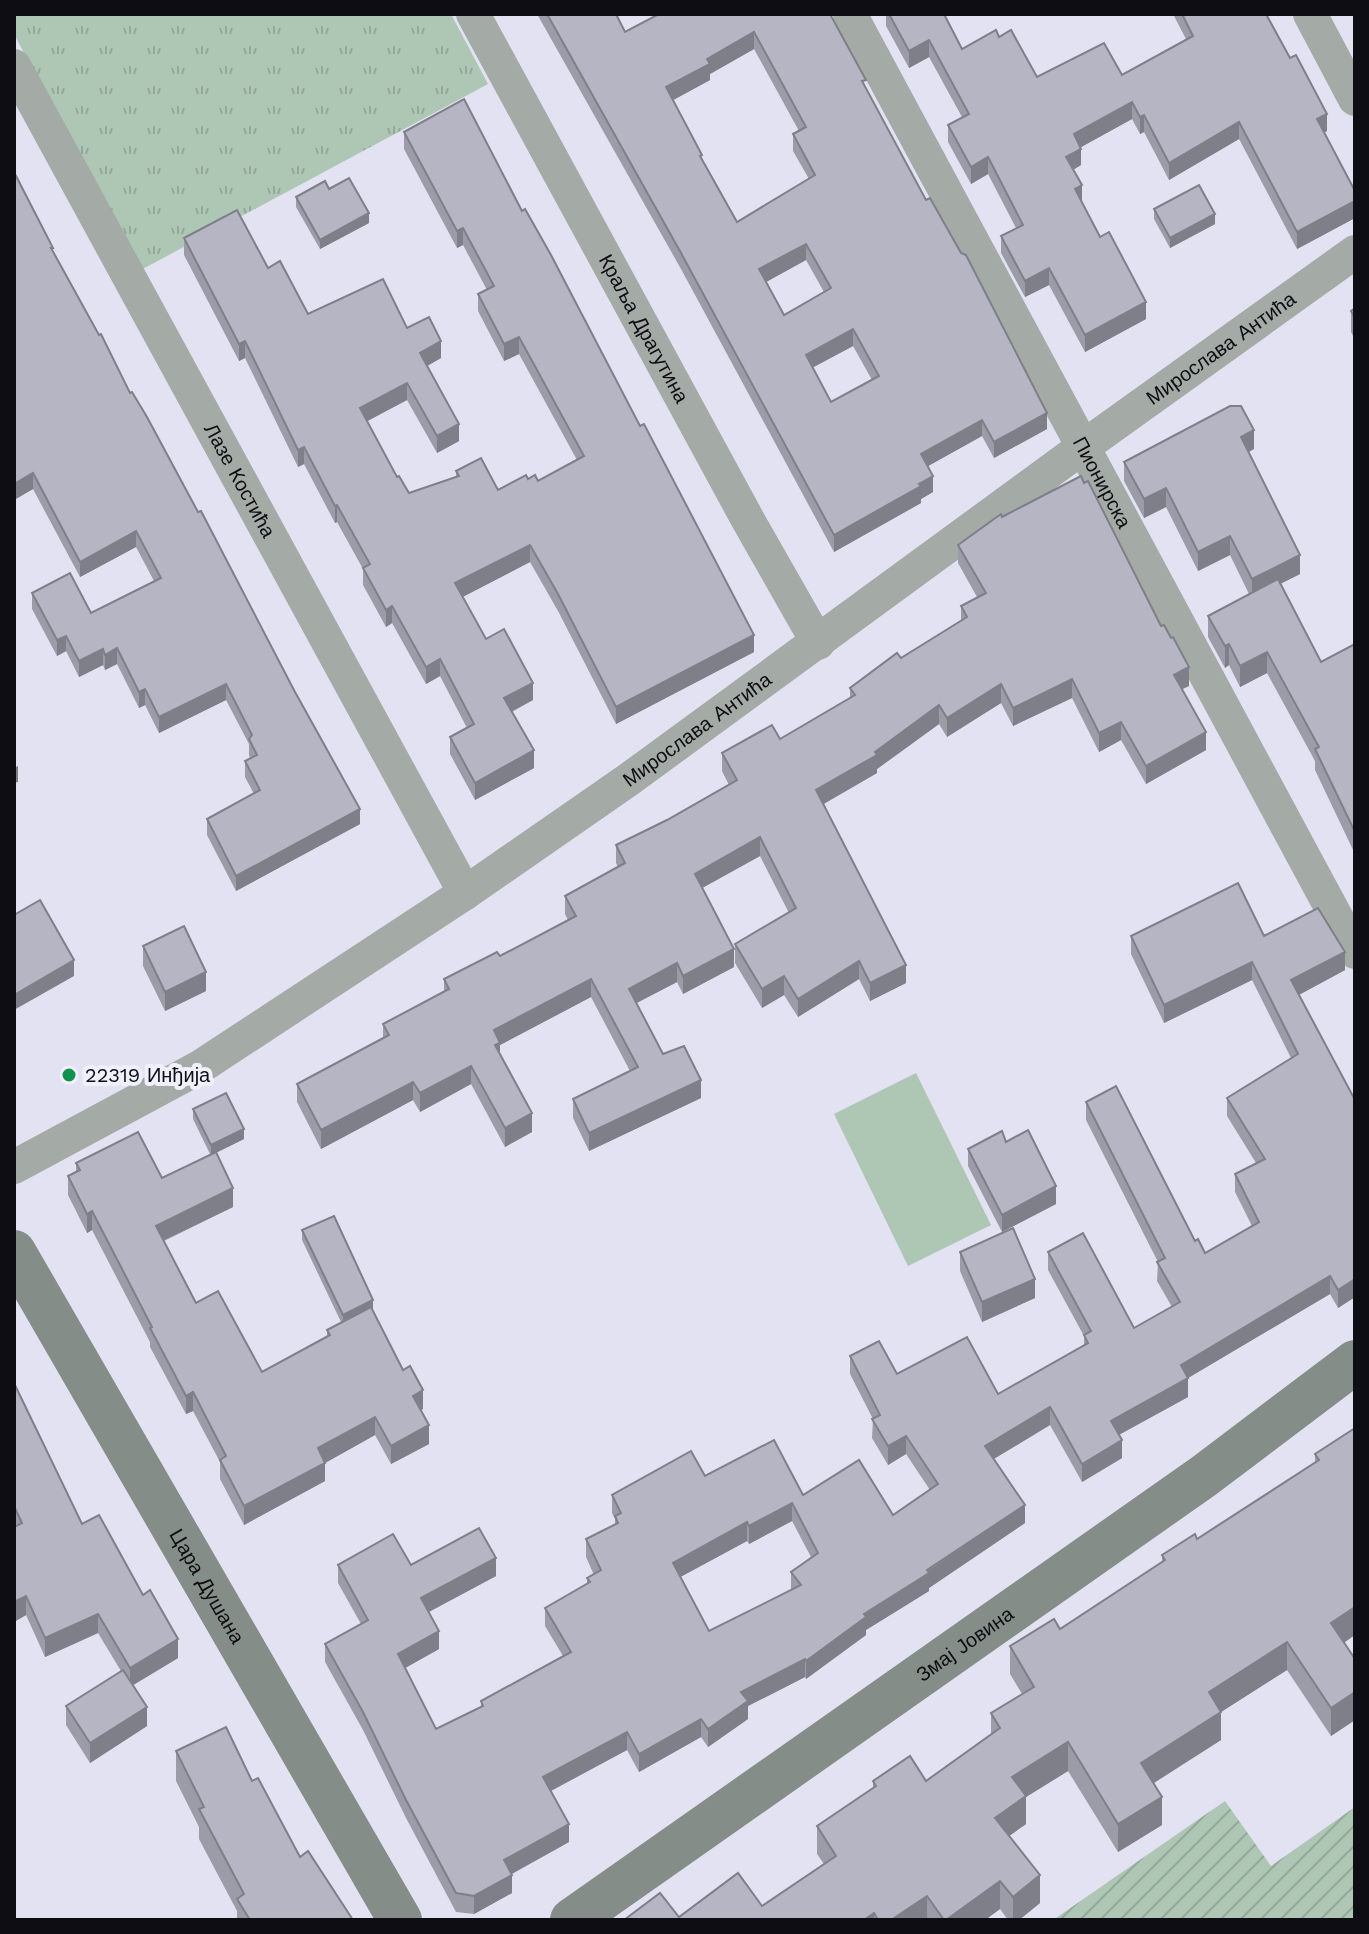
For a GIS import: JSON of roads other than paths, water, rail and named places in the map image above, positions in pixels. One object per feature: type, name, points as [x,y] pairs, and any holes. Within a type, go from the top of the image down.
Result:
[{"type":"street","name":"Краља Драгутина","points":[[473,14],[818,643]]},
{"type":"street","name":"Пионирска","points":[[850,14],[1355,952]]},
{"type":"street","points":[[1310,14],[1355,99]]},
{"type":"street","name":"Лазе Костића","points":[[14,66],[465,893]]},
{"type":"street","name":"Мирослава Антића","points":[[14,1167],[200,1067],[465,893],[628,780],[1355,252]]},
{"type":"street","name":"Цара Душана","points":[[14,1252],[400,1920]]},
{"type":"street","name":"Змај Јовина","points":[[572,1920],[1204,1476],[1355,1362]]},
{"type":"place","name":"22319 Инђија","points":[[69,1075]]}]
